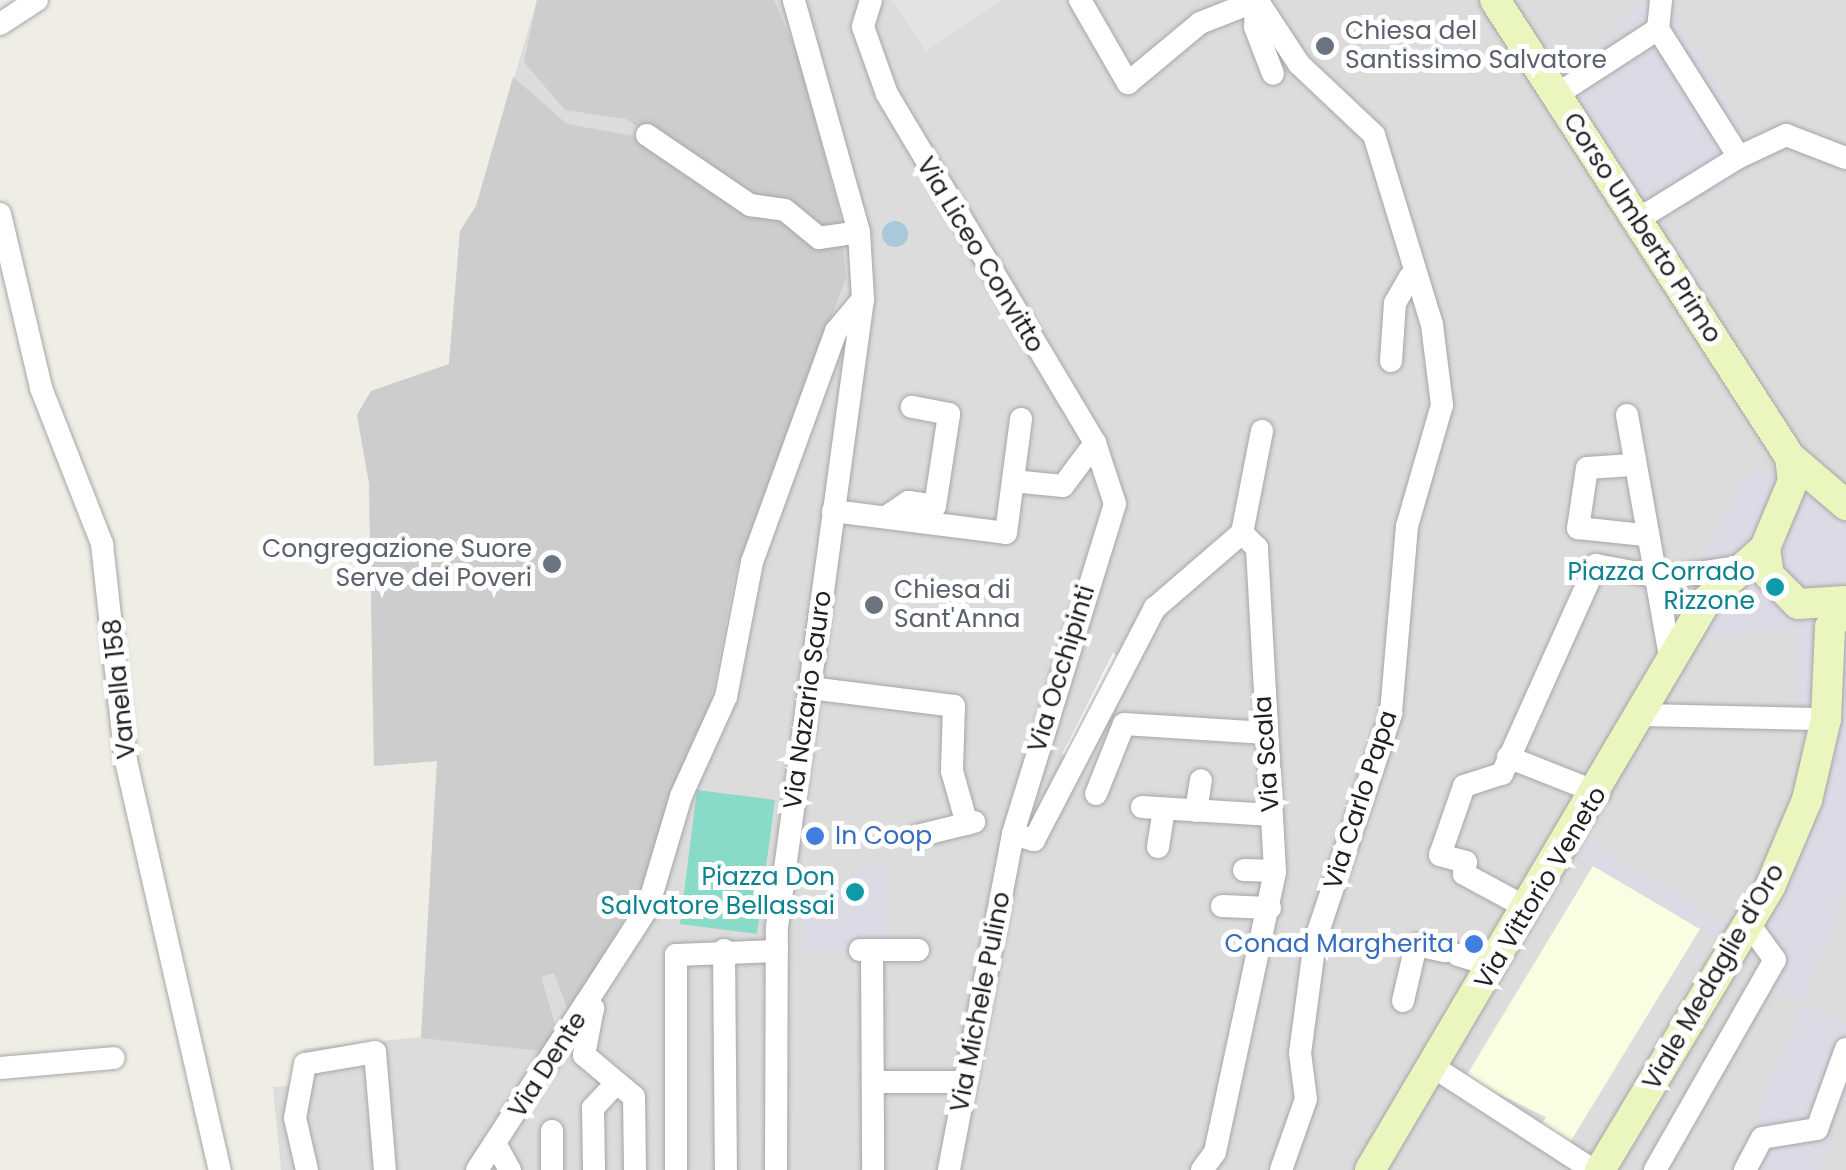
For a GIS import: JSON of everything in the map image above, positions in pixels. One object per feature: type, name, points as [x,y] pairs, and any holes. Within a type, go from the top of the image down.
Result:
[{"type":"street","points":[[0,24],[37,0]]},
{"type":"street","name":"Via Nazario Sauro","points":[[776,1170],[777,951],[863,299],[860,232],[794,0]]},
{"type":"street","name":"Via Liceo Convitto","points":[[871,0],[863,27],[887,94],[1095,444],[1115,504]]},
{"type":"street","name":"Corso Umberto Primo","points":[[1495,0],[1790,456],[1846,505]]},
{"type":"street","points":[[1661,0],[1658,29],[1748,153]]},
{"type":"street","points":[[1082,1],[1128,83],[1214,7],[1257,1],[1254,27],[1273,74]]},
{"type":"street","name":"Via Carlo Papa","points":[[1257,1],[1333,96],[1374,134],[1410,277],[1432,325],[1442,405],[1406,526],[1391,714],[1315,941],[1300,1053],[1306,1100],[1281,1170]]},
{"type":"street","points":[[1556,95],[1658,29]]},
{"type":"street","points":[[647,135],[750,206],[785,210],[819,238],[860,232]]},
{"type":"street","points":[[1637,220],[1748,153],[1786,135],[1846,158]]},
{"type":"street","name":"Vanella 158","points":[[0,214],[36,372],[102,544],[126,762],[220,1170]]},
{"type":"street","points":[[1391,362],[1396,303],[1410,277]]},
{"type":"street","points":[[586,1003],[648,907],[681,796],[726,697],[752,562],[836,331],[863,299]]},
{"type":"street","points":[[886,517],[908,502],[935,506],[949,414],[912,408]]},
{"type":"street","points":[[1627,415],[1643,535],[1671,663]]},
{"type":"street","points":[[834,511],[1006,533],[1021,419]]},
{"type":"street","points":[[1013,834],[1034,840],[1124,658],[1155,608],[1242,533],[1262,430]]},
{"type":"street","points":[[1013,481],[1063,486],[1095,444]]},
{"type":"street","points":[[1790,456],[1793,482],[1762,544],[1769,575],[1786,597],[1811,608],[1846,603]]},
{"type":"street","points":[[1632,466],[1587,468],[1578,528],[1643,535]]},
{"type":"street","points":[[1529,909],[1464,874],[1466,862],[1440,855],[1464,786],[1502,774],[1596,565],[1652,575],[1762,544],[1802,502],[1846,505]]},
{"type":"street","name":"Via Occhipinti","points":[[1013,834],[1115,504]]},
{"type":"street","name":"Via Scala","points":[[1202,1170],[1215,1152],[1225,1080],[1270,908],[1275,872],[1257,548],[1242,533]]},
{"type":"street","name":"Via Vittorio Veneto","points":[[1370,1170],[1599,793],[1706,602],[1762,544]]},
{"type":"street","name":"Viale Medaglie d'Oro","points":[[1597,1170],[1749,924],[1807,800],[1826,719],[1828,639],[1846,603]]},
{"type":"street","points":[[810,688],[954,706],[952,771],[970,823],[917,836]]},
{"type":"street","points":[[1643,714],[1826,719]]},
{"type":"street","points":[[1096,794],[1124,724],[1266,733]]},
{"type":"street","points":[[1508,757],[1599,793]]},
{"type":"street","points":[[1196,811],[1200,780]]},
{"type":"street","points":[[1158,847],[1154,808],[1272,815]]},
{"type":"street","name":"Via Michele Pulino","points":[[949,1170],[1013,834]]},
{"type":"street","points":[[1244,870],[1275,872]]},
{"type":"street","points":[[1222,906],[1270,908]]},
{"type":"street","points":[[1654,1170],[1775,960],[1749,924]]},
{"type":"street","points":[[1403,1001],[1416,945],[1494,966]]},
{"type":"street","points":[[676,1170],[676,955],[724,950],[777,951]]},
{"type":"street","points":[[724,950],[726,1170]]},
{"type":"street","points":[[873,1170],[866,950],[918,950]]},
{"type":"street","name":"Via Dente","points":[[477,1170],[586,1003],[593,1008],[584,1055],[616,1083]]},
{"type":"street","points":[[1745,1170],[1762,1138],[1817,1129],[1846,1049]]},
{"type":"street","points":[[307,1170],[296,1118],[306,1064],[375,1052],[385,1170]]},
{"type":"street","points":[[0,1068],[114,1058]]},
{"type":"street","points":[[1432,1066],[1597,1170]]},
{"type":"street","points":[[873,1082],[965,1082]]},
{"type":"street","points":[[594,1170],[593,1108],[616,1083],[634,1097],[635,1170]]},
{"type":"street","points":[[552,1131],[552,1170]]},
{"type":"street","points":[[496,1145],[510,1170]]},
{"type":"shaded area","points":[[537,0],[1846,0],[1846,1170],[281,1170],[273,1087],[288,1086],[304,1049],[421,1037],[437,761],[374,766],[369,483],[357,415],[371,391],[449,364],[460,231],[476,206]]},
{"type":"shaded area","points":[[537,0],[774,0],[799,58],[843,227],[817,232],[757,205],[626,119],[565,110],[524,62]]},
{"type":"shaded area","points":[[892,0],[1003,0],[926,51]]},
{"type":"shaded area","points":[[1645,0],[1656,0],[1686,33],[1763,162],[1660,223],[1564,72],[1620,34],[1613,26]]},
{"type":"shaded area","name":"Congregazione Suore Serve dei Poveri","points":[[513,77],[567,124],[639,137],[843,243],[846,278],[735,573],[710,705],[651,874],[569,1013],[554,973],[541,977],[556,1027],[540,1051],[421,1038],[437,761],[374,766],[369,483],[357,415],[371,391],[449,364],[460,231],[476,206]]},
{"type":"shaded area","points":[[1752,469],[1846,494],[1846,891],[1802,1003],[1846,1024],[1846,1093],[1821,1170],[1735,1170],[1802,1004],[1762,985],[1775,959],[1749,924],[1826,720],[1795,718],[1799,629],[1711,637],[1700,556]]},
{"type":"shaded area","points":[[1575,834],[1743,934],[1734,949],[1566,849]]},
{"type":"shaded area","name":"Piazza Don Salvatore Bellassai","points":[[884,853],[886,950],[803,951],[804,910]]},
{"type":"shaded area","points":[[1593,866],[1700,929],[1569,1144],[1540,1127],[1546,1117],[1465,1078]]},
{"type":"green space","points":[[697,790],[775,800],[757,934],[680,924]]},
{"type":"water","points":[[895,221],[904,225],[908,234],[904,243],[895,247],[886,243],[882,234],[886,225]]},
{"type":"pier","points":[[1113,653],[1134,663],[1083,764],[1062,754]]},
{"type":"place","name":"Chiesa del Santissimo Salvatore","points":[[1325,46]]},
{"type":"place","name":"Congregazione Suore Serve dei Poveri","points":[[552,564]]},
{"type":"place","name":"Piazza Corrado Rizzone","points":[[1775,587]]},
{"type":"place","name":"Chiesa di Sant'Anna","points":[[874,605]]},
{"type":"place","name":"In Coop","points":[[815,836]]},
{"type":"place","name":"Piazza Don Salvatore Bellassai","points":[[855,892]]},
{"type":"place","name":"Conad Margherita","points":[[1474,944]]}]
